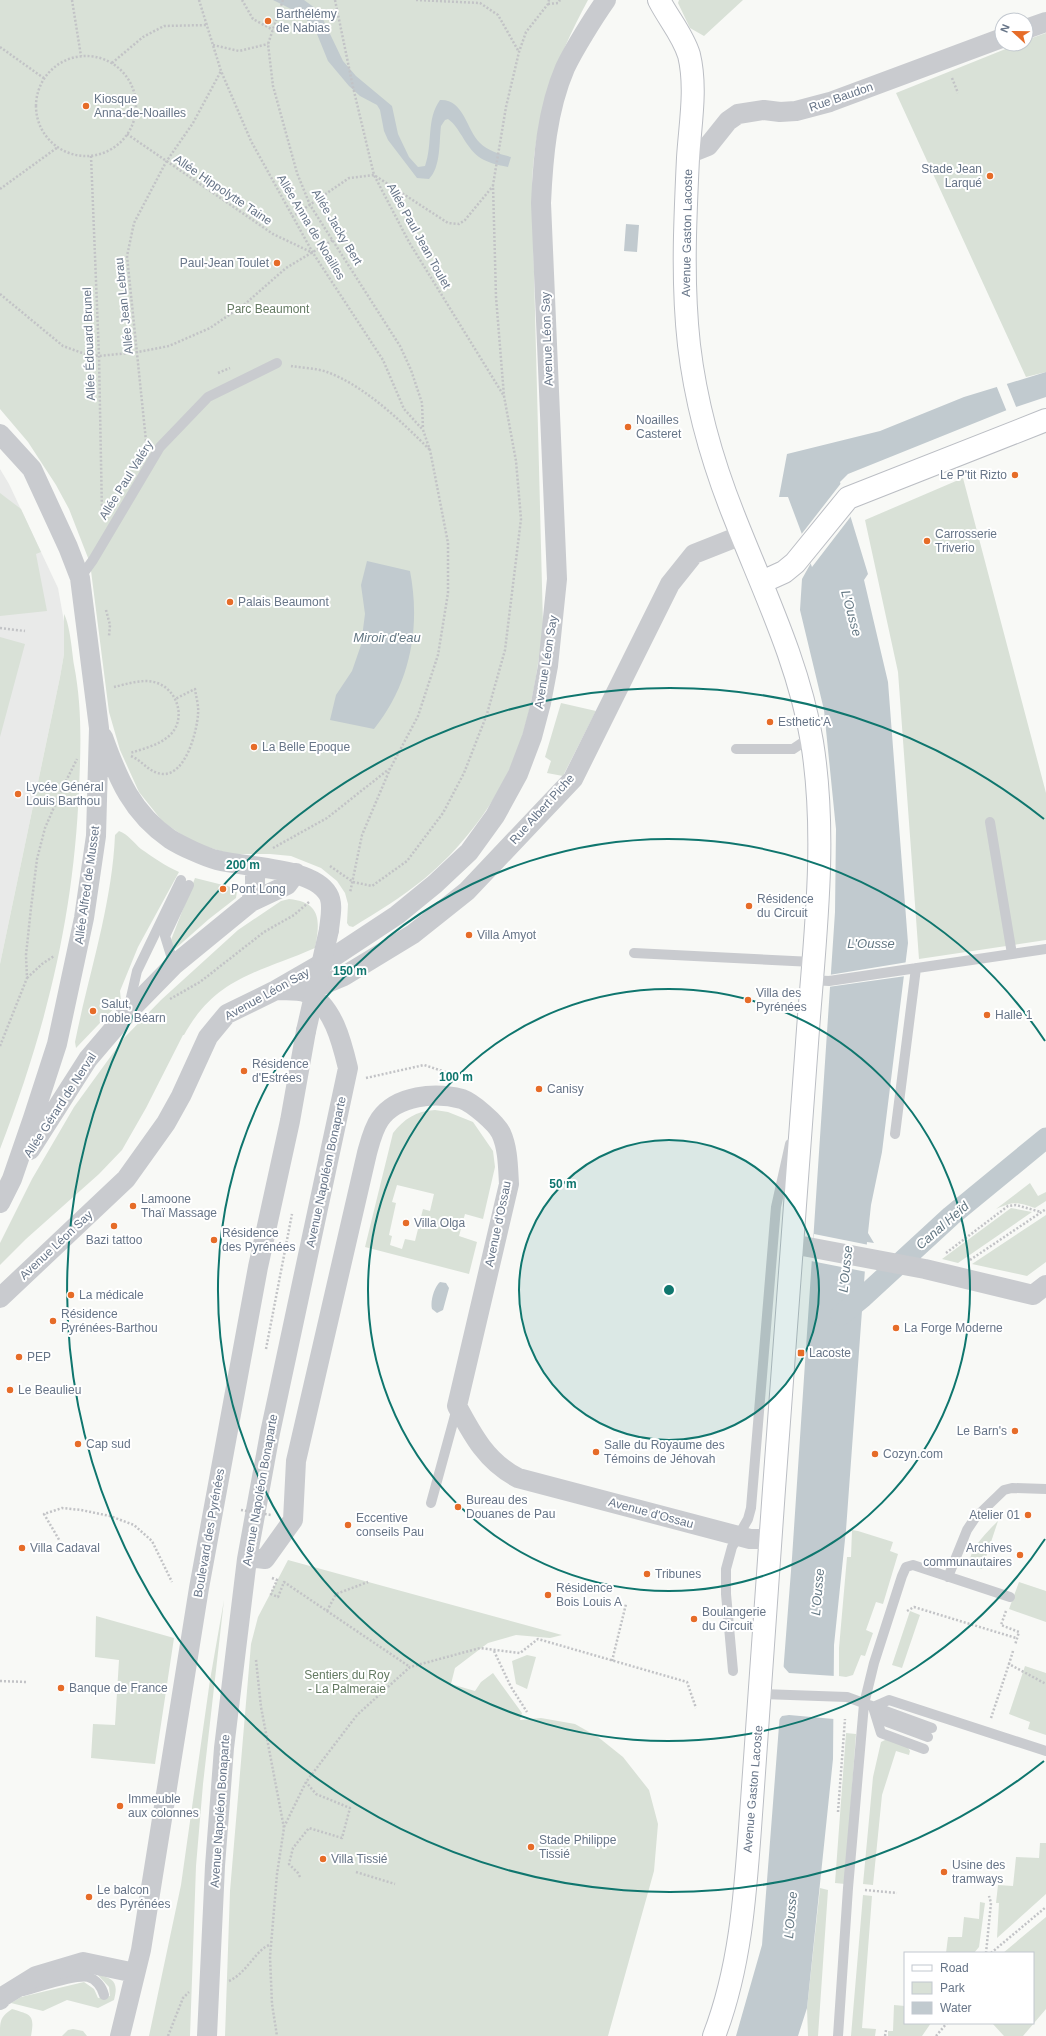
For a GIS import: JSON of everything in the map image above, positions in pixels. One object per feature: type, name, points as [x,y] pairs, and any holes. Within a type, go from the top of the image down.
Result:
[{"type":"main road","name":"Avenue Gaston Lacoste","points":[[666,6],[683,39],[690,57],[692,92],[688,154],[684,270],[690,349],[708,443],[720,479],[762,582],[801,696],[811,737],[818,787],[821,832],[818,974],[804,1086],[802,1245],[770,1539],[766,1694],[744,1906],[732,1984],[714,2036]]},
{"type":"main road","points":[[762,582],[784,572],[805,553],[848,498],[1046,420]]},
{"type":"street","name":"Avenue Léon Say","points":[[0,1298],[126,1180],[166,1123],[181,1096],[208,1037],[216,1024],[227,1014],[276,990],[397,915],[435,884],[469,852],[495,816],[518,774],[532,737],[548,666],[557,579],[541,203],[543,169],[555,101],[566,68],[606,0]]},
{"type":"street","points":[[1034,26],[1046,22]]},
{"type":"street","name":"Rue Baudon","points":[[688,154],[708,146],[728,121],[738,114],[764,110],[780,112],[796,111],[830,102],[994,41]]},
{"type":"street","name":"Allée Alfred de Musset","points":[[0,434],[32,469],[68,547],[80,578],[99,728],[96,836],[80,940],[57,1044],[12,1179],[0,1203]]},
{"type":"street","name":"Rue Albert Piche","points":[[306,992],[344,976],[413,934],[467,891],[573,779],[670,584],[694,554],[742,535]]},
{"type":"street","points":[[99,728],[121,784],[137,810],[154,827],[171,840],[216,860],[255,868],[296,872],[323,887],[329,895]]},
{"type":"street","points":[[251,902],[255,886],[255,868]]},
{"type":"street","name":"Allée Gérard de Nerval","points":[[12,1179],[88,1059],[135,1005],[174,966],[251,902],[287,885],[296,872]]},
{"type":"street","name":"Boulevard des Pyrénées","points":[[120,2036],[141,1950],[198,1588],[257,1275],[290,1121],[306,1031],[329,930],[332,908],[329,895]]},
{"type":"street","points":[[276,990],[306,992]]},
{"type":"street","name":"Avenue Napoléon Bonaparte","points":[[207,2036],[224,1748],[256,1558],[270,1433],[348,1068],[343,1047],[330,1017],[320,1002],[306,992]]},
{"type":"street","points":[[52,1059],[80,1073]]},
{"type":"street","name":"Avenue d'Ossau","points":[[256,1558],[293,1520],[296,1461],[370,1141],[377,1126],[386,1113],[407,1100],[421,1096],[462,1100],[473,1106],[493,1122],[501,1133],[507,1157],[509,1184],[457,1406],[480,1446],[500,1467],[518,1478],[750,1539],[770,1539]]},
{"type":"street","points":[[802,1245],[1042,1293]]},
{"type":"street","points":[[1,1998],[36,1976],[83,1962],[135,1973]]},
{"type":"lane","name":"Allée Paul Valéry","points":[[80,578],[93,560],[160,447],[208,397],[277,363]]},
{"type":"lane","points":[[736,749],[793,749],[811,737]]},
{"type":"lane","points":[[990,822],[1012,954]]},
{"type":"lane","points":[[135,1005],[136,971],[185,883],[165,936],[174,966]]},
{"type":"lane","points":[[634,953],[818,974],[913,968],[1046,949]]},
{"type":"lane","points":[[895,1134],[913,968]]},
{"type":"lane","points":[[734,1671],[726,1594],[726,1569],[732,1547],[751,1508],[776,1207],[804,1086]]},
{"type":"lane","points":[[431,1503],[457,1406]]},
{"type":"lane","points":[[948,1577],[971,1524],[975,1518],[1004,1490],[1012,1488],[1046,1489]]},
{"type":"lane","points":[[838,2036],[848,1888],[874,1663],[906,1567],[913,1565],[1010,1597]]},
{"type":"lane","points":[[766,1694],[846,1697],[930,1732]]},
{"type":"lane","points":[[869,1706],[889,1700],[1046,1751]]},
{"type":"lane","points":[[869,1706],[881,1733],[924,1749]]},
{"type":"lane","points":[[1,1998],[77,1977],[87,1977],[99,1985],[104,1995]]},
{"type":"path","points":[[72,0],[81,56]]},
{"type":"path","name":"Allée Anna de Noailles","points":[[199,0],[221,71],[251,141],[313,253],[383,360],[404,409],[423,430],[430,450]]},
{"type":"path","points":[[242,0],[253,19],[273,30]]},
{"type":"path","name":"Allée Jacky Bert","points":[[283,0],[268,44],[277,100],[297,173],[310,205],[400,346],[411,370],[422,403],[423,430]]},
{"type":"path","name":"Allée Paul Jean Toulet","points":[[335,0],[347,60],[374,175],[409,242],[504,396]]},
{"type":"path","points":[[416,0],[480,3],[498,15],[519,52]]},
{"type":"path","points":[[327,865],[353,882],[372,886],[407,861],[443,813],[464,773],[487,714],[505,650],[521,519],[516,461],[504,396],[496,297],[493,185],[506,107],[519,52],[526,32],[548,4],[549,0]]},
{"type":"path","points":[[548,4],[558,3],[560,0]]},
{"type":"path","points":[[112,63],[143,37],[164,26],[208,25]]},
{"type":"path","points":[[213,45],[238,51],[268,44]]},
{"type":"path","points":[[0,47],[45,79]]},
{"type":"path","points":[[81,56],[100,58],[112,63],[130,82],[136,100],[134,120],[127,134],[110,150],[91,156],[72,154],[58,147],[42,130],[36,111],[38,92],[45,79],[54,67],[62,62],[81,56]]},
{"type":"path","name":"Allée Jean Lebrau","points":[[146,444],[138,352],[126,256],[134,223],[166,162],[193,123],[221,71]]},
{"type":"path","name":"Allée Hippolytte Taine","points":[[127,134],[273,234],[313,253]]},
{"type":"path","points":[[0,189],[58,147]]},
{"type":"path","name":"Allée Édouard Brunel","points":[[91,156],[99,356],[102,517]]},
{"type":"path","points":[[292,217],[349,178],[374,175],[448,223],[459,224],[465,220],[493,185]]},
{"type":"path","points":[[0,294],[63,346],[85,354],[99,356],[138,352],[169,346],[210,328],[245,304],[286,268],[333,240]]},
{"type":"path","points":[[277,363],[327,372],[357,388],[404,424],[430,450],[448,543],[448,593],[438,655],[418,716],[390,769],[362,835],[353,882]]},
{"type":"path","points":[[0,628],[25,631]]},
{"type":"path","points":[[112,694],[111,687],[146,681],[157,683],[166,688],[175,699],[179,716],[171,735],[162,741],[127,754],[129,760]]},
{"type":"path","points":[[137,759],[146,768],[164,774],[176,770],[184,763],[198,714],[195,689],[175,699]]},
{"type":"path","points":[[0,1046],[27,978],[26,955],[38,859],[45,828],[60,791],[77,758]]},
{"type":"path","points":[[273,848],[327,818],[390,769]]},
{"type":"path","points":[[265,848],[280,849]]},
{"type":"path","points":[[135,1005],[173,998],[200,982],[264,932],[294,915],[306,903],[329,895]]},
{"type":"path","points":[[27,978],[42,964],[80,940]]},
{"type":"path","points":[[923,1269],[1008,1206],[1016,1205],[1041,1212]]},
{"type":"path","points":[[969,1260],[1046,1209]]},
{"type":"path","points":[[61,1543],[44,1514],[62,1508],[110,1516],[134,1525],[152,1541],[172,1582]]},
{"type":"path","points":[[241,1510],[271,1515]]},
{"type":"path","points":[[256,1558],[262,1574],[277,1580],[271,1594],[278,1597],[284,1582],[410,1667]]},
{"type":"path","points":[[327,1611],[336,1594],[368,1582]]},
{"type":"path","points":[[1010,1597],[1001,1625],[1018,1632],[1014,1645]]},
{"type":"path","points":[[612,1661],[626,1604]]},
{"type":"path","points":[[905,1618],[907,1610],[914,1607],[1016,1638]]},
{"type":"path","points":[[284,1828],[306,1782],[357,1715],[410,1667],[480,1648],[520,1653],[538,1639],[687,1682],[696,1708]]},
{"type":"path","points":[[494,1650],[511,1687],[527,1712]]},
{"type":"path","points":[[990,1720],[1013,1651]]},
{"type":"path","points":[[256,1653],[261,1707],[284,1828],[270,1944],[270,1985],[277,2036]]},
{"type":"path","points":[[1009,1664],[1046,1684]]},
{"type":"path","points":[[0,1681],[26,1682]]},
{"type":"path","points":[[300,1877],[289,1864],[293,1848],[309,1828],[342,1838],[350,1808],[316,1794],[306,1782]]},
{"type":"path","points":[[356,1872],[395,1884]]},
{"type":"path","points":[[865,1890],[897,1893]]},
{"type":"path","points":[[986,1952],[991,1903],[990,1896]]},
{"type":"path","points":[[992,1952],[1046,1907]]},
{"type":"path","points":[[168,2036],[183,1998],[192,1987],[227,1982],[236,1978],[246,1970],[262,1949],[270,1944]]},
{"type":"path","points":[[936,2036],[946,2024]]},
{"type":"path","points":[[885,2036],[886,2030]]},
{"type":"shaded area","name":"Lycée Général Louis Barthou","points":[[0,469],[9,484],[58,588],[65,627],[64,654],[60,677],[0,964]]},
{"type":"green space","name":"Parc Beaumont","points":[[0,0],[588,0],[565,46],[548,94],[541,118],[533,168],[532,194],[543,625],[536,678],[528,717],[517,751],[498,792],[485,812],[456,848],[441,864],[416,886],[353,927],[349,926],[347,923],[348,904],[345,893],[337,881],[321,868],[291,856],[270,854],[231,854],[194,843],[163,822],[139,792],[120,750],[109,712],[90,563],[69,509],[56,485],[28,442],[0,409]]},
{"type":"green space","points":[[679,0],[743,0],[704,36],[690,28],[678,3]]},
{"type":"green space","name":"Stade Jean Larqué","points":[[1046,33],[1046,372],[1026,377],[896,93],[998,52],[1034,52],[1034,37]]},
{"type":"green space","points":[[963,478],[1046,793],[1046,940],[919,959],[898,672],[865,520]]},
{"type":"green space","points":[[0,493],[21,509],[41,552],[36,554],[47,611],[0,616]]},
{"type":"green space","points":[[64,614],[69,631],[77,680],[80,726],[79,788],[71,882],[55,972],[44,1016],[31,1060],[0,1149],[0,964],[60,677],[64,654]]},
{"type":"green space","points":[[0,637],[25,644],[0,737]]},
{"type":"green space","points":[[561,703],[596,711],[563,776],[547,773],[551,761],[545,757]]},
{"type":"green space","points":[[119,831],[128,836],[141,849],[179,872],[138,947],[120,991],[121,1001],[76,1048],[75,1042],[105,913],[113,861],[115,835]]},
{"type":"green space","points":[[195,878],[235,888],[237,891],[236,898],[209,919],[175,949],[172,948],[171,940]]},
{"type":"green space","points":[[289,899],[308,904],[313,909],[318,922],[315,948],[240,979],[210,1000],[196,1016],[183,1035],[146,1108],[122,1150],[99,1174],[26,1239],[0,1265],[0,1243],[32,1179],[74,1107],[124,1038],[161,1000],[238,930],[281,901]]},
{"type":"green space","points":[[435,1110],[448,1112],[473,1122],[493,1151],[495,1167],[483,1219],[465,1214],[459,1236],[477,1242],[469,1274],[365,1247],[393,1133],[406,1120],[416,1114]],"holes":[[[397,1185],[434,1194],[430,1211],[423,1209],[415,1241],[405,1239],[402,1249],[390,1245],[392,1236],[389,1235],[396,1203],[392,1202]]]},
{"type":"green space","points":[[1030,1183],[1038,1196],[1046,1192],[1046,1201],[1035,1208],[1016,1203],[996,1209]]},
{"type":"green space","points":[[1011,1208],[1032,1212],[958,1263],[942,1259]]},
{"type":"green space","points":[[1046,1215],[1046,1262],[1027,1276],[972,1264]]},
{"type":"green space","points":[[998,1521],[982,1569],[970,1565],[970,1559],[975,1547],[984,1535]]},
{"type":"green space","points":[[852,1530],[893,1542],[890,1551],[898,1554],[883,1604],[876,1602],[866,1630],[873,1633],[865,1656],[861,1655],[853,1675],[846,1677],[839,1676],[839,1648],[847,1557],[851,1557]]},
{"type":"green space","name":"Sentiers du Roy - La Palmeraie","points":[[288,1560],[562,1635],[550,1638],[516,1635],[488,1643],[455,1668],[451,1684],[475,1691],[481,1682],[493,1673],[522,1713],[520,1720],[541,1718],[575,1724],[598,1737],[623,1757],[649,1790],[658,1824],[654,1871],[608,2036],[225,2036],[230,1891],[251,1644],[258,1617]]},
{"type":"green space","points":[[1019,1582],[1046,1591],[1046,1622],[1009,1609]]},
{"type":"green space","points":[[224,1600],[203,1784],[196,1866],[190,2036],[149,2036],[181,1885],[210,1680]]},
{"type":"green space","points":[[910,1611],[920,1615],[902,1668],[892,1665]]},
{"type":"green space","points":[[96,1616],[174,1638],[155,1764],[91,1758],[93,1724],[115,1725],[119,1660],[95,1657]]},
{"type":"green space","points":[[527,1655],[536,1657],[527,1689],[516,1684],[512,1661]]},
{"type":"green space","points":[[1025,1666],[1046,1673],[1046,1735],[1028,1729],[1030,1722],[1009,1714]]},
{"type":"green space","points":[[846,1733],[856,1734],[845,1884],[835,1883]]},
{"type":"green space","points":[[887,1739],[907,1746],[910,1751],[909,1755],[896,1751],[882,1795],[873,1885],[863,1884],[873,1777],[881,1742]]},
{"type":"green space","points":[[1040,1843],[1046,1843],[1046,1894],[997,1938],[999,1903],[996,1903],[998,1885],[1013,1886],[1016,1857],[1039,1858]]},
{"type":"green space","points":[[820,1888],[828,1890],[818,2036],[808,2036],[807,2008]]},
{"type":"green space","points":[[863,1895],[872,1896],[862,2028],[876,2029],[875,2036],[851,2036]]},
{"type":"green space","points":[[980,1902],[985,1903],[979,1947],[975,1952],[946,1952],[948,1937],[962,1937],[964,1917],[979,1919]]},
{"type":"green space","points":[[1046,1917],[1046,2009],[1034,2023],[1034,1952],[1004,1952]]},
{"type":"green space","points":[[97,1974],[111,1979],[116,1989],[114,2000],[98,2008],[67,2000],[43,2011],[11,2003],[21,1997],[84,1982],[94,1989],[98,1998],[110,1996],[109,1987]]},
{"type":"green space","points":[[894,2005],[904,2006],[904,2024],[930,2024],[922,2036],[888,2036],[888,2031],[893,2031]]},
{"type":"green space","points":[[12,2009],[30,2016],[32,2019],[31,2036],[0,2036],[0,2027],[3,2017]]},
{"type":"green space","points":[[993,2024],[1033,2024],[1023,2036],[1004,2036]]},
{"type":"green space","points":[[73,2029],[83,2031],[87,2036],[62,2036],[68,2030]]},
{"type":"water","points":[[273,0],[304,0],[319,11],[343,61],[356,76],[392,106],[398,134],[409,157],[418,167],[425,166],[429,149],[431,123],[440,100],[448,101],[460,109],[475,137],[483,146],[494,152],[511,157],[508,167],[480,158],[471,149],[448,119],[445,120],[441,126],[438,161],[433,174],[429,179],[417,178],[388,140],[384,131],[380,110],[377,105],[360,96],[349,86],[328,61],[317,34],[303,15]]},
{"type":"water","points":[[626,224],[639,225],[637,252],[624,251]]},
{"type":"water","name":"L'Ousse","points":[[1046,372],[1046,397],[1007,410],[848,474],[840,482],[868,574],[864,580],[888,682],[908,943],[882,1152],[871,1205],[868,1233],[874,1243],[867,1242],[846,1530],[834,1645],[833,1759],[807,2008],[798,2036],[736,2036],[762,1945],[792,1558],[835,912],[836,829],[824,710],[800,610],[802,579],[812,561],[788,497],[779,497],[787,454],[880,431],[964,397]]},
{"type":"water","name":"Miroir d'eau","points":[[367,561],[410,571],[414,613],[410,654],[404,674],[386,712],[374,729],[330,720],[336,695],[352,671],[361,645],[365,614],[361,585]]},
{"type":"water","points":[[440,1282],[446,1283],[449,1288],[443,1310],[437,1313],[432,1309],[432,1303],[434,1291]]},
{"type":"pier","points":[[1006,382],[1017,409],[1007,412],[996,385]]},
{"type":"pier","points":[[842,482],[852,515],[812,567],[800,536]]},
{"type":"pier","points":[[908,962],[906,976],[828,987],[829,975]]},
{"type":"pier","points":[[814,1234],[869,1245],[867,1272],[811,1261]]},
{"type":"pier","points":[[782,1665],[789,1673],[835,1676],[834,1719],[789,1715],[782,1716],[778,1721]]},
{"type":"waterway","name":"Canal Heïd","points":[[841,1315],[863,1297],[951,1216],[1046,1138]]},
{"type":"place","name":"Barthélémy de Nabias","points":[[268,21]]},
{"type":"place","name":"Kiosque Anna-de-Noailles","points":[[86,106]]},
{"type":"place","name":"Stade Jean Larqué","points":[[990,176]]},
{"type":"place","name":"Paul-Jean Toulet","points":[[277,263]]},
{"type":"place","name":"Noailles Casteret","points":[[628,427]]},
{"type":"place","name":"Le P'tit Rizto","points":[[1015,475]]},
{"type":"place","name":"Carrosserie Triverio","points":[[927,541]]},
{"type":"place","name":"Palais Beaumont","points":[[230,602]]},
{"type":"place","name":"Esthetic'A","points":[[770,722]]},
{"type":"place","name":"La Belle Epoque","points":[[254,747]]},
{"type":"place","name":"Lycée Général Louis Barthou","points":[[18,794]]},
{"type":"place","name":"Pont Long","points":[[223,889]]},
{"type":"place","name":"Résidence du Circuit","points":[[749,906]]},
{"type":"place","name":"Villa Amyot","points":[[469,935]]},
{"type":"place","name":"Villa des Pyrénées","points":[[748,1000]]},
{"type":"place","name":"Salut, noble Béarn","points":[[93,1011]]},
{"type":"place","name":"Halle 1","points":[[987,1015]]},
{"type":"place","name":"Résidence d'Estrées","points":[[244,1071]]},
{"type":"place","name":"Canisy","points":[[539,1089]]},
{"type":"place","name":"Lamoone Thaï Massage","points":[[133,1206]]},
{"type":"place","name":"Villa Olga","points":[[406,1223]]},
{"type":"place","name":"Bazi tattoo","points":[[114,1226]]},
{"type":"place","name":"Résidence des Pyrénées","points":[[214,1240]]},
{"type":"place","name":"La médicale","points":[[71,1295]]},
{"type":"place","name":"Résidence Pyrénées-Barthou","points":[[53,1321]]},
{"type":"place","name":"La Forge Moderne","points":[[896,1328]]},
{"type":"place","name":"Lacoste","points":[[801,1353]]},
{"type":"place","name":"PEP","points":[[19,1357]]},
{"type":"place","name":"Le Beaulieu","points":[[10,1390]]},
{"type":"place","name":"Le Barn's","points":[[1015,1431]]},
{"type":"place","name":"Cap sud","points":[[78,1444]]},
{"type":"place","name":"Salle du Royaume des Témoins de Jéhovah","points":[[596,1452]]},
{"type":"place","name":"Cozyn.com","points":[[875,1454]]},
{"type":"place","name":"Bureau des Douanes de Pau","points":[[458,1507]]},
{"type":"place","name":"Atelier 01","points":[[1028,1515]]},
{"type":"place","name":"Eccentive conseils Pau","points":[[348,1525]]},
{"type":"place","name":"Villa Cadaval","points":[[22,1548]]},
{"type":"place","name":"Archives communautaires","points":[[1020,1555]]},
{"type":"place","name":"Tribunes","points":[[647,1574]]},
{"type":"place","name":"Résidence Bois Louis A","points":[[548,1595]]},
{"type":"place","name":"Boulangerie du Circuit","points":[[694,1619]]},
{"type":"place","name":"Banque de France","points":[[61,1688]]},
{"type":"place","name":"Immeuble aux colonnes","points":[[120,1806]]},
{"type":"place","name":"Stade Philippe Tissié","points":[[531,1847]]},
{"type":"place","name":"Villa Tissié","points":[[323,1859]]},
{"type":"place","name":"Usine des tramways","points":[[944,1872]]},
{"type":"place","name":"Le balcon des Pyrénées","points":[[89,1897]]}]
